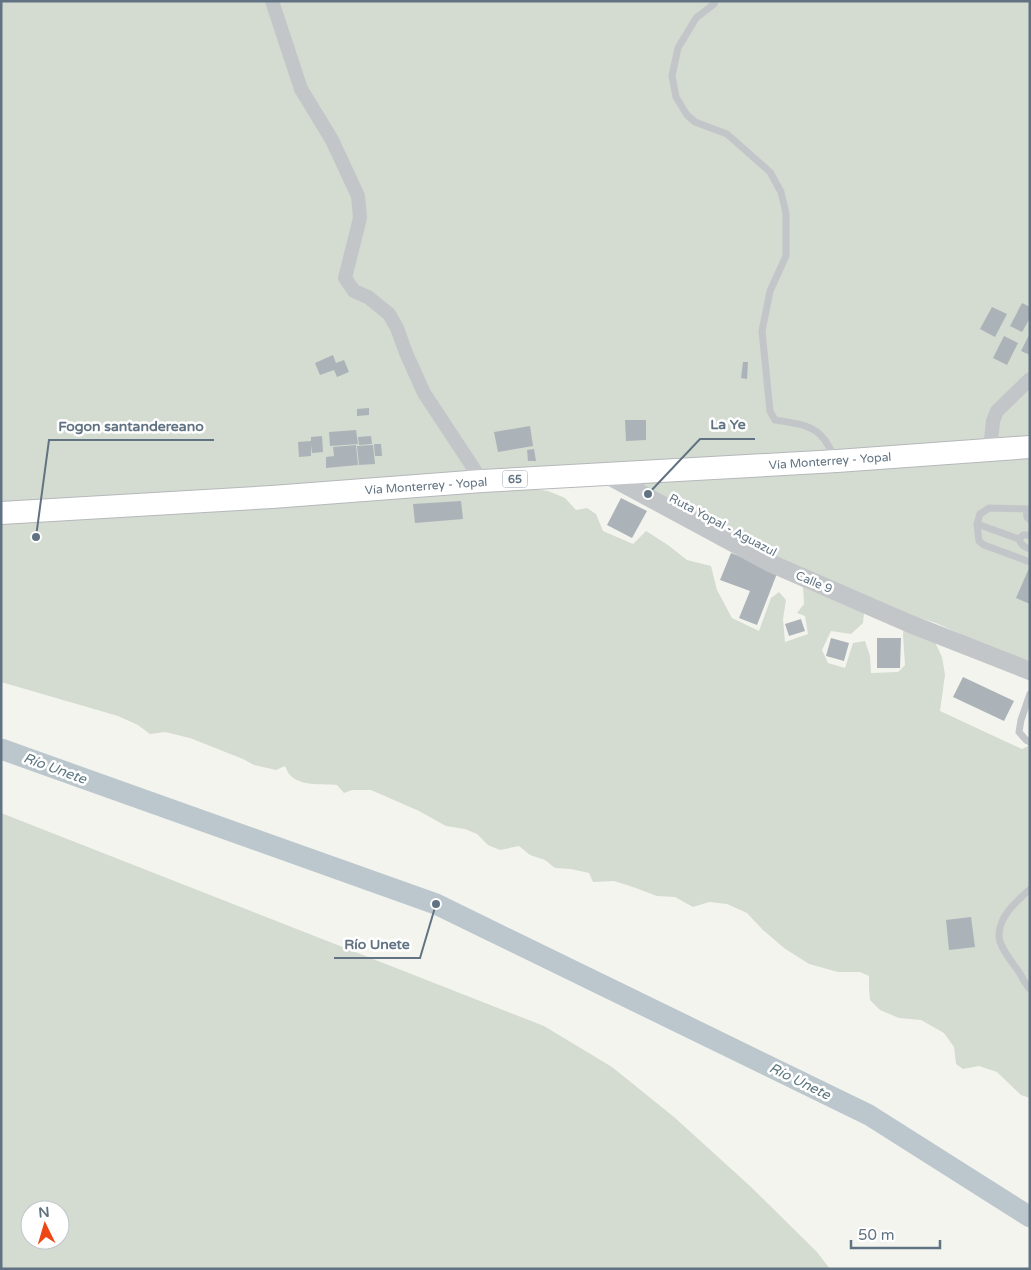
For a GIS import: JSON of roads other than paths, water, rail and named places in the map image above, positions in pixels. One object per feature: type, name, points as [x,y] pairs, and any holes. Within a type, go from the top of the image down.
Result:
[{"type":"highway","name":"Vía Monterrey - Yopal","points":[[1,513],[272,497],[482,481],[607,475]]},
{"type":"street","points":[[272,1],[301,89],[332,140],[358,196],[360,218],[345,278],[354,291],[368,297],[389,314],[398,328],[406,353],[424,393],[482,481]]},
{"type":"street","points":[[990,450],[997,411],[1030,379]]},
{"type":"lane","points":[[716,1],[696,18],[678,48],[672,76],[676,97],[695,122],[727,134],[770,172],[781,192],[786,213],[786,256],[770,291],[762,331],[770,412],[775,420],[806,426],[816,431],[824,438],[837,462]]},
{"type":"lane","points":[[607,475],[837,462],[1030,447]]},
{"type":"lane","name":"Ruta Yopal - Aguazul","points":[[607,475],[770,563],[908,623],[1030,671]]},
{"type":"lane","points":[[1030,520],[1027,517],[1028,509],[990,508],[980,514],[977,524],[980,541],[984,545],[1030,562]]},
{"type":"lane","points":[[977,524],[1019,539],[1025,548],[1030,549]]},
{"type":"lane","points":[[1019,539],[1023,535],[1030,535]]},
{"type":"lane","points":[[1030,694],[1021,720],[1020,732],[1030,742]]},
{"type":"lane","points":[[1030,889],[1009,909],[998,935],[1008,957],[1020,973],[1026,986],[1030,989]]},
{"type":"waterway","name":"Río Unete","points":[[1,749],[436,904],[869,1115],[1030,1217]]},
{"type":"place","name":"La Ye","points":[[648,494]]},
{"type":"place","name":"Fogon santandereano","points":[[36,537]]},
{"type":"place","name":"Río Unete","points":[[436,904]]}]
